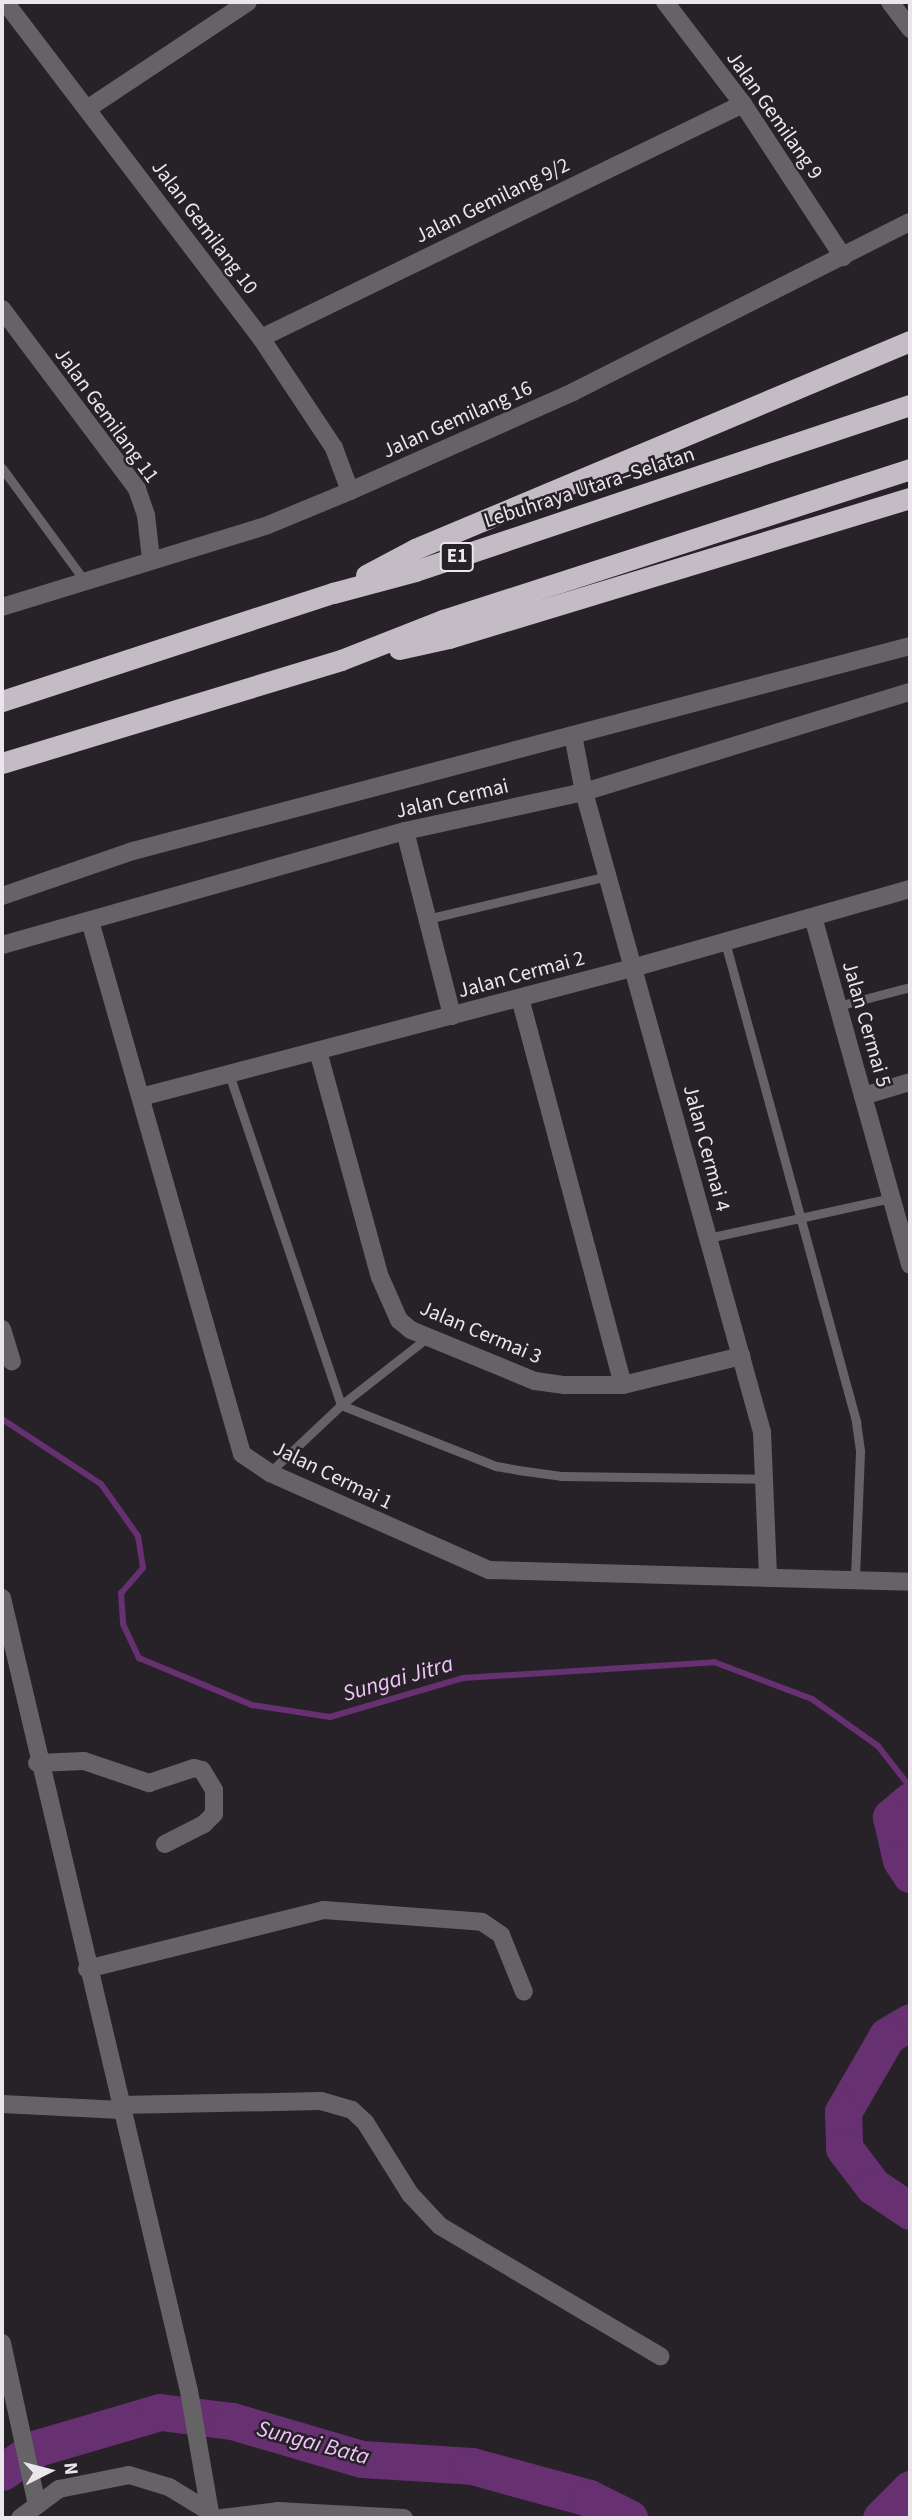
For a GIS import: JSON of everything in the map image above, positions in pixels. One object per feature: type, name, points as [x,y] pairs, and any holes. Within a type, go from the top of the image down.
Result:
[{"type":"highway","points":[[333,593],[415,549],[910,341]]},
{"type":"highway","name":"Lebuhraya Utara–Selatan","points":[[2,701],[333,593],[415,571],[910,405]]},
{"type":"highway","points":[[2,764],[341,660],[443,620],[910,469]]},
{"type":"highway","points":[[341,660],[449,638],[910,498]]},
{"type":"street","name":"Jalan Gemilang 10","points":[[5,2],[261,338],[334,448],[350,491]]},
{"type":"street","points":[[87,109],[248,2]]},
{"type":"street","name":"Jalan Gemilang 9","points":[[665,2],[743,104],[843,257]]},
{"type":"street","points":[[890,2],[910,29]]},
{"type":"street","name":"Jalan Gemilang 9/2","points":[[261,338],[743,104]]},
{"type":"street","name":"Jalan Gemilang 16","points":[[2,607],[268,525],[350,491],[573,391],[910,222]]},
{"type":"street","name":"Jalan Gemilang 11","points":[[2,309],[137,489],[146,515],[151,559]]},
{"type":"street","points":[[2,896],[133,851],[910,646]]},
{"type":"street","name":"Jalan Cermai","points":[[2,945],[405,831],[584,792],[910,692]]},
{"type":"street","name":"Jalan Cermai 4","points":[[573,735],[584,792],[636,967],[762,1432],[768,1577]]},
{"type":"street","points":[[405,831],[452,1016]]},
{"type":"street","name":"Jalan Cermai 2","points":[[141,1097],[636,967],[910,888]]},
{"type":"street","name":"Jalan Cermai 5","points":[[813,917],[910,1265]]},
{"type":"street","name":"Jalan Cermai 1","points":[[90,921],[242,1454],[270,1473],[489,1570],[910,1582]]},
{"type":"street","points":[[520,998],[623,1385]]},
{"type":"street","name":"Jalan Cermai 3","points":[[318,1051],[390,1305],[398,1320],[428,1337],[535,1381],[623,1385],[741,1356]]},
{"type":"street","points":[[863,1096],[910,1082]]},
{"type":"street","points":[[2,1329],[12,1362]]},
{"type":"street","points":[[2,1598],[37,1763],[190,2391],[213,2512]]},
{"type":"street","points":[[37,1763],[84,1761],[149,1783],[194,1768],[202,1770],[214,1790],[214,1814],[204,1824],[165,1844]]},
{"type":"street","points":[[87,1969],[324,1910],[482,1922],[501,1935],[524,1992]]},
{"type":"street","points":[[2,2104],[120,2108],[321,2101],[352,2110],[365,2122],[410,2194],[440,2226],[660,2356]]},
{"type":"street","points":[[2,2343],[37,2500]]},
{"type":"street","points":[[20,2518],[37,2500],[74,2484],[129,2475],[159,2482],[213,2512],[278,2511],[404,2518]]},
{"type":"lane","points":[[2,468],[84,580]]},
{"type":"lane","points":[[427,919],[608,876]]},
{"type":"lane","points":[[725,942],[803,1218],[860,1452],[855,1579]]},
{"type":"lane","points":[[838,1006],[910,987]]},
{"type":"lane","points":[[229,1074],[341,1405],[496,1466],[518,1471],[561,1476],[765,1479]]},
{"type":"lane","points":[[708,1238],[892,1198]]},
{"type":"lane","points":[[270,1473],[341,1405],[428,1337]]},
{"type":"waterway","name":"Sungai Jitra","points":[[2,1419],[101,1484],[138,1536],[143,1568],[121,1593],[123,1624],[139,1658],[252,1705],[330,1717],[463,1678],[714,1662],[812,1699],[878,1746],[910,1787]]},
{"type":"waterway","name":"Sungai Bata","points":[[910,1801],[891,1817],[901,1860],[910,1874]]},
{"type":"waterway","name":"Sungai Bata","points":[[910,2022],[887,2036],[843,2112],[844,2148],[873,2186],[910,2211]]},
{"type":"waterway","name":"Sungai Bata","points":[[2,2472],[37,2448],[160,2412],[232,2421],[362,2459],[472,2466],[589,2498],[629,2518]]},
{"type":"waterway","name":"Sungai Bata","points":[[881,2518],[910,2489]]}]
